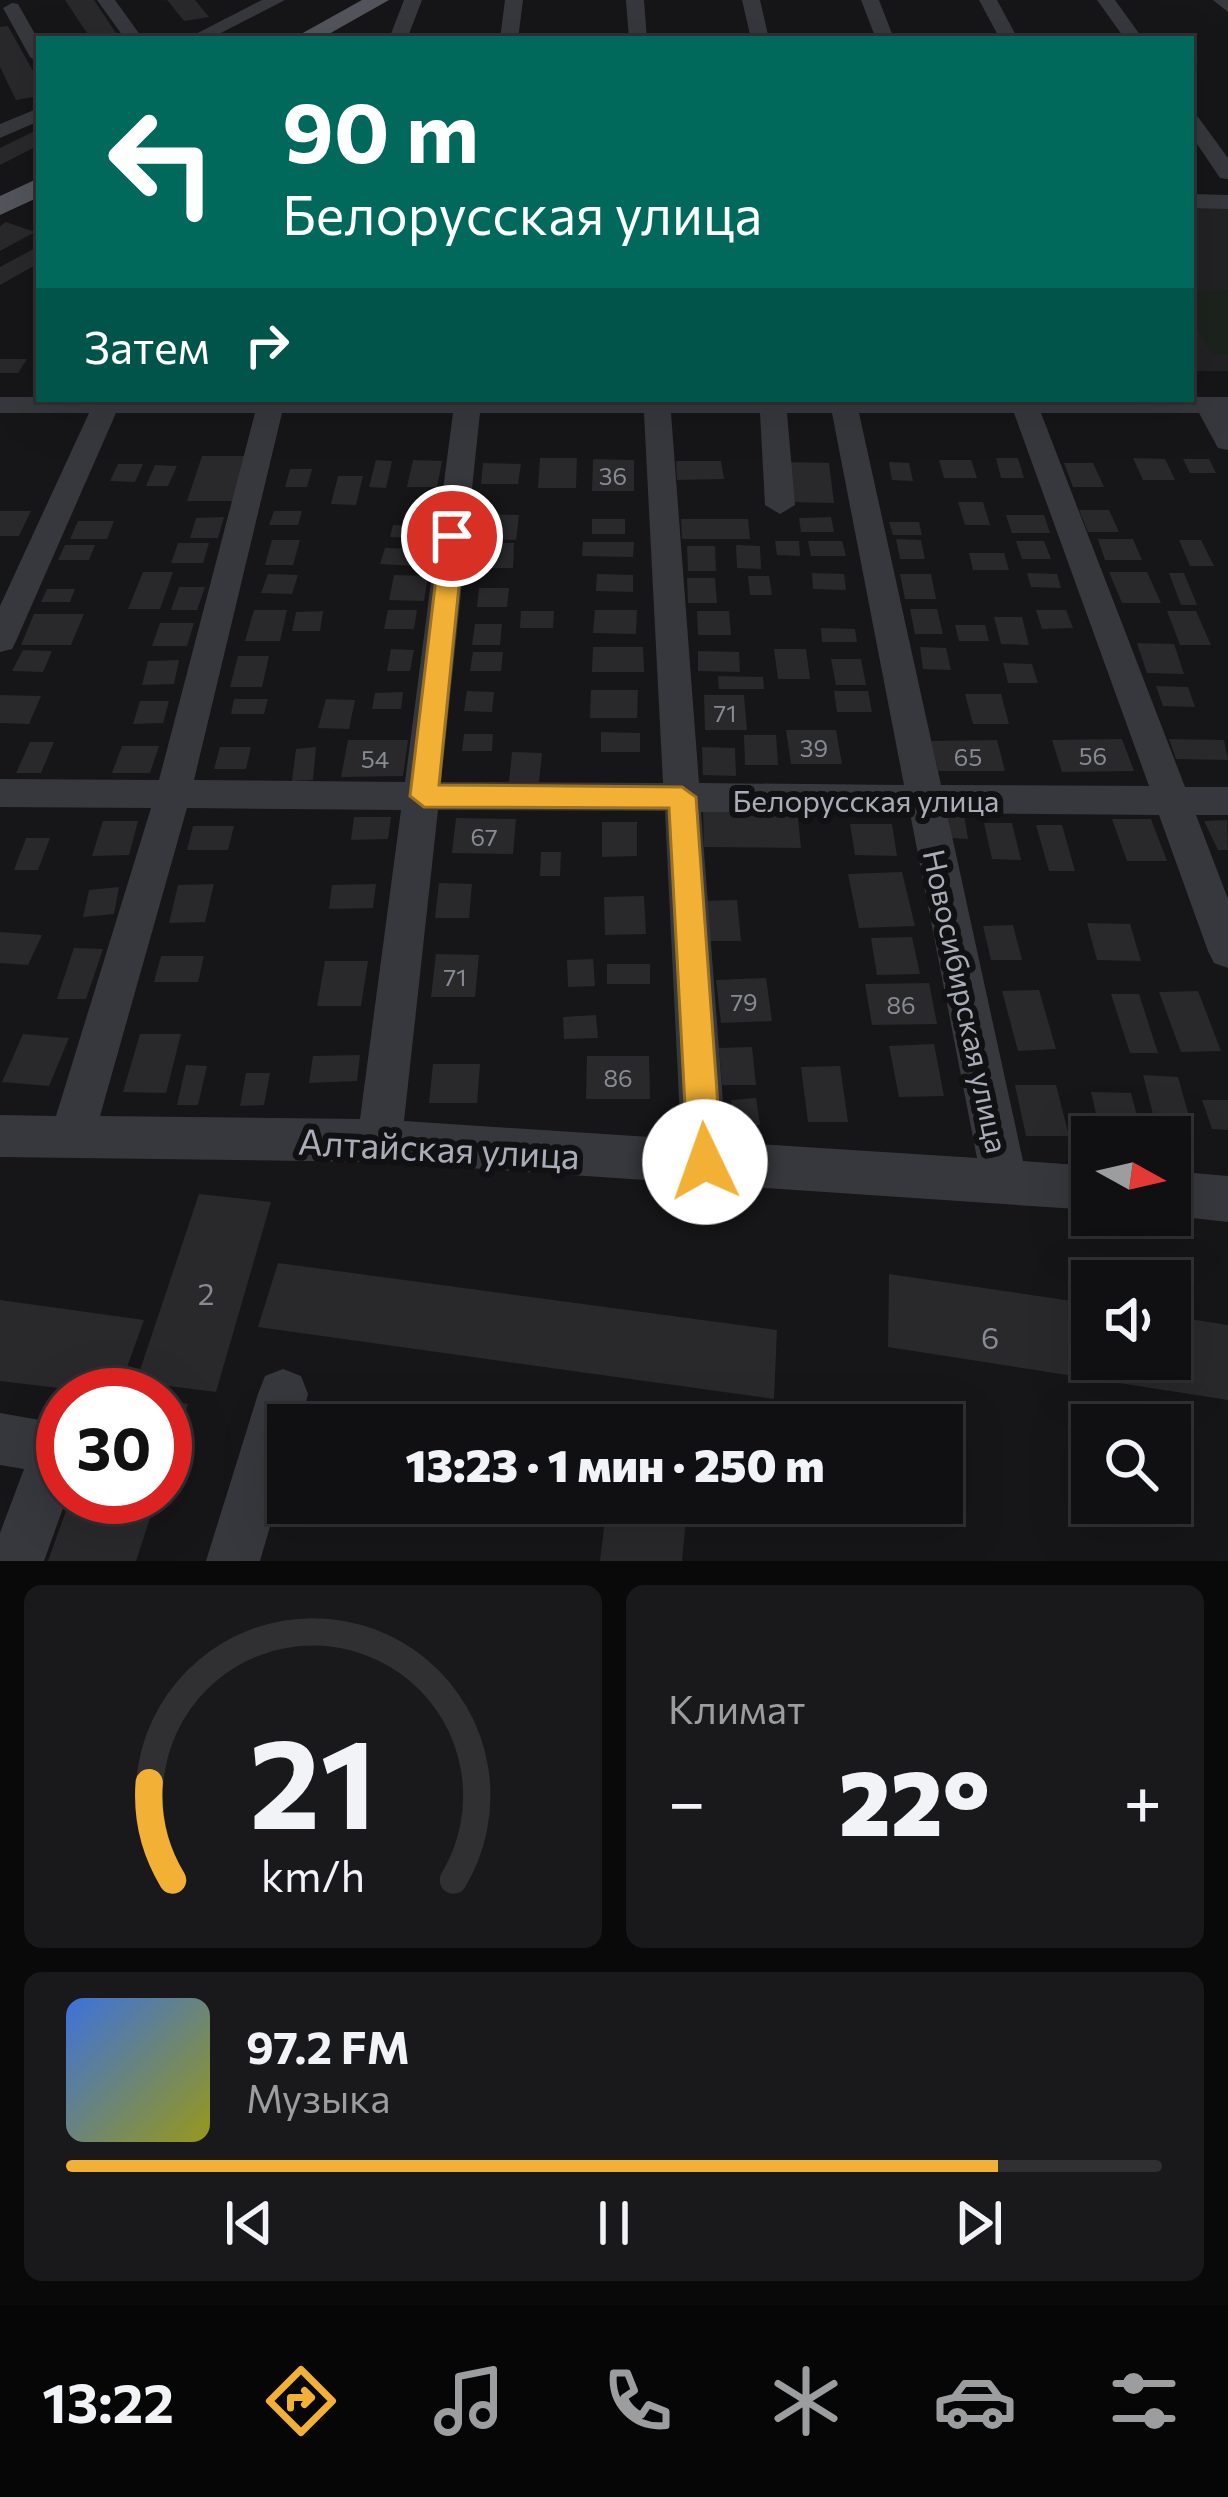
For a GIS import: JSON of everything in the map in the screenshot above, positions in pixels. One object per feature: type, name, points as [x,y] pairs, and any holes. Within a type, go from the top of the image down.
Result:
[{"type":"main road","points":[[308,36],[378,0]]},
{"type":"main road","points":[[328,36],[398,0]]},
{"type":"main road","points":[[0,194],[36,176]]},
{"type":"main road","points":[[0,207],[36,188]]},
{"type":"street","points":[[106,0],[132,36]]},
{"type":"street","points":[[199,36],[225,16],[276,0]]},
{"type":"street","points":[[399,36],[412,0]]},
{"type":"street","points":[[509,36],[514,0]]},
{"type":"street","points":[[635,0],[638,36]]},
{"type":"street","points":[[751,0],[759,36]]},
{"type":"street","points":[[870,0],[884,36]]},
{"type":"street","points":[[988,0],[1007,36]]},
{"type":"street","points":[[1106,0],[1132,36]]},
{"type":"street","points":[[1222,0],[1228,7]]},
{"type":"street","points":[[12,8],[36,52]]},
{"type":"street","points":[[0,132],[36,115]]},
{"type":"street","points":[[1197,115],[1228,173]]},
{"type":"street","points":[[1194,202],[1228,202]]},
{"type":"street","points":[[0,641],[107,402]]},
{"type":"street","points":[[72,1137],[173,794],[271,402]]},
{"type":"street","points":[[380,1141],[467,402]]},
{"type":"street","points":[[657,402],[705,1162]]},
{"type":"street","points":[[0,405],[820,402]]},
{"type":"street","name":"Новосибирская улица","points":[[844,402],[1004,1181]]},
{"type":"street","points":[[904,402],[1203,404],[1228,442]]},
{"type":"street","points":[[772,404],[780,505]]},
{"type":"street","points":[[1024,404],[1228,952]]},
{"type":"street","name":"Белорусская улица","points":[[0,793],[1228,801]]},
{"type":"street","name":"Алтайская улица","points":[[0,1136],[380,1141],[1071,1186]]},
{"type":"street","points":[[1191,1196],[1228,1199]]},
{"type":"street","points":[[233,1561],[283,1394]]},
{"type":"street","points":[[0,1439],[58,1448],[17,1561]]},
{"type":"shaded area","points":[[1194,206],[1228,206],[1228,371],[1194,371]]},
{"type":"shaded area","points":[[1228,290],[1228,355],[1212,355],[1194,324],[1194,291]]},
{"type":"building","points":[[65,0],[94,0],[118,36],[89,36]]},
{"type":"building","points":[[167,0],[195,0],[209,17],[184,21]]},
{"type":"building","points":[[8,26],[36,77],[36,97],[16,100],[0,67],[0,27]]},
{"type":"building","points":[[36,130],[36,147],[0,165],[0,148]]},
{"type":"building","points":[[6,222],[35,232],[0,251],[0,226]]},
{"type":"building","points":[[36,248],[36,265],[0,285],[0,267]]},
{"type":"building","points":[[0,359],[27,359],[18,373],[0,373]]},
{"type":"building","points":[[202,456],[247,456],[233,501],[187,501]]},
{"type":"building","points":[[540,458],[577,458],[576,488],[538,488]]},
{"type":"building","points":[[996,458],[1018,458],[1024,478],[1001,478]]},
{"type":"building","points":[[1133,458],[1165,459],[1175,480],[1143,480]]},
{"type":"building","points":[[593,459],[634,460],[634,491],[592,491]]},
{"type":"building","points":[[1183,459],[1209,459],[1216,473],[1190,473]]},
{"type":"building","points":[[376,460],[392,461],[386,488],[369,487]]},
{"type":"building","points":[[413,460],[442,461],[437,487],[407,487]]},
{"type":"building","points":[[939,460],[971,460],[977,478],[944,478]]},
{"type":"building","points":[[676,461],[721,461],[724,479],[677,480]]},
{"type":"building","points":[[786,462],[829,463],[834,503],[789,502]]},
{"type":"building","points":[[889,462],[909,463],[913,481],[892,480]]},
{"type":"building","points":[[483,463],[521,464],[518,484],[481,484]]},
{"type":"building","points":[[1064,463],[1093,463],[1104,487],[1073,487]]},
{"type":"building","points":[[118,464],[143,464],[135,482],[110,481]]},
{"type":"building","points":[[155,465],[177,466],[168,486],[146,486]]},
{"type":"building","points":[[290,469],[312,469],[307,487],[285,487]]},
{"type":"building","points":[[338,476],[363,476],[356,505],[331,504]]},
{"type":"building","points":[[958,502],[983,502],[990,525],[965,525]]},
{"type":"building","points":[[1079,510],[1109,510],[1119,532],[1088,532]]},
{"type":"building","points":[[0,511],[31,511],[19,536],[0,536]]},
{"type":"building","points":[[274,511],[302,511],[298,525],[269,525]]},
{"type":"building","points":[[482,514],[519,515],[516,540],[477,539]]},
{"type":"building","points":[[1006,515],[1044,515],[1050,533],[1012,533]]},
{"type":"building","points":[[224,517],[218,538],[190,538],[196,518]]},
{"type":"building","points":[[831,517],[834,532],[801,532],[799,518]]},
{"type":"building","points":[[592,519],[625,519],[625,534],[592,534]]},
{"type":"building","points":[[681,519],[748,519],[750,539],[682,539]]},
{"type":"building","points":[[78,521],[114,521],[107,539],[70,539]]},
{"type":"building","points":[[889,522],[919,522],[922,535],[893,535]]},
{"type":"building","points":[[393,525],[420,526],[417,538],[390,537]]},
{"type":"building","points":[[896,539],[921,540],[925,559],[900,559]]},
{"type":"building","points":[[1098,539],[1133,539],[1142,560],[1105,560]]},
{"type":"building","points":[[272,540],[300,540],[293,565],[265,565]]},
{"type":"building","points":[[1179,540],[1201,540],[1214,566],[1190,566]]},
{"type":"building","points":[[775,541],[799,541],[800,556],[777,555]]},
{"type":"building","points":[[808,541],[842,541],[846,556],[811,556]]},
{"type":"building","points":[[1016,541],[1044,541],[1051,559],[1022,559]]},
{"type":"building","points":[[583,542],[634,542],[633,557],[582,556]]},
{"type":"building","points":[[178,543],[209,543],[203,563],[171,563]]},
{"type":"building","points":[[480,543],[514,543],[513,568],[477,568]]},
{"type":"building","points":[[65,545],[95,545],[89,560],[58,560]]},
{"type":"building","points":[[736,545],[760,546],[761,569],[737,568]]},
{"type":"building","points":[[687,546],[715,546],[716,571],[688,571]]},
{"type":"building","points":[[385,548],[422,549],[417,566],[380,564]]},
{"type":"building","points":[[969,553],[1004,553],[1009,570],[973,570]]},
{"type":"building","points":[[143,572],[173,572],[160,609],[128,609]]},
{"type":"building","points":[[1109,572],[1147,572],[1161,603],[1122,603]]},
{"type":"building","points":[[812,573],[844,574],[846,590],[813,589]]},
{"type":"building","points":[[1027,573],[1057,574],[1061,588],[1031,587]]},
{"type":"building","points":[[1169,573],[1184,573],[1197,605],[1181,605]]},
{"type":"building","points":[[268,574],[298,575],[292,594],[261,593]]},
{"type":"building","points":[[597,574],[633,575],[633,592],[596,591]]},
{"type":"building","points":[[900,574],[931,574],[936,599],[905,599]]},
{"type":"building","points":[[394,575],[428,576],[424,601],[389,600]]},
{"type":"building","points":[[748,576],[769,576],[772,595],[750,595]]},
{"type":"building","points":[[687,578],[715,578],[717,603],[688,603]]},
{"type":"building","points":[[179,587],[205,587],[197,610],[171,610]]},
{"type":"building","points":[[479,588],[509,588],[507,607],[477,607]]},
{"type":"building","points":[[47,589],[75,589],[70,602],[41,602]]},
{"type":"building","points":[[910,609],[937,609],[943,634],[915,634]]},
{"type":"building","points":[[254,610],[287,610],[280,641],[245,641]]},
{"type":"building","points":[[388,610],[417,610],[414,629],[384,629]]},
{"type":"building","points":[[595,610],[637,610],[636,634],[593,633]]},
{"type":"building","points":[[1036,610],[1066,610],[1073,628],[1042,629]]},
{"type":"building","points":[[323,611],[320,631],[292,631],[296,612]]},
{"type":"building","points":[[521,611],[554,611],[553,628],[520,628]]},
{"type":"building","points":[[697,611],[729,611],[731,635],[698,635]]},
{"type":"building","points":[[1167,611],[1196,611],[1211,645],[1180,645]]},
{"type":"building","points":[[34,614],[84,614],[71,645],[21,645]]},
{"type":"building","points":[[994,617],[1022,617],[1029,645],[1001,644]]},
{"type":"building","points":[[160,623],[194,623],[187,646],[152,646]]},
{"type":"building","points":[[475,624],[502,624],[500,645],[472,645]]},
{"type":"building","points":[[955,625],[985,625],[989,641],[959,641]]},
{"type":"building","points":[[821,628],[855,629],[857,642],[822,642]]},
{"type":"building","points":[[1137,643],[1174,644],[1184,674],[1147,673]]},
{"type":"building","points":[[593,647],[643,647],[644,672],[592,672]]},
{"type":"building","points":[[920,647],[946,648],[951,670],[923,669]]},
{"type":"building","points":[[391,649],[414,650],[410,671],[387,671]]},
{"type":"building","points":[[774,649],[806,649],[810,679],[778,679]]},
{"type":"building","points":[[23,650],[52,651],[43,672],[12,671]]},
{"type":"building","points":[[698,651],[739,652],[740,672],[698,671]]},
{"type":"building","points":[[473,652],[503,652],[501,671],[470,671]]},
{"type":"building","points":[[238,656],[269,656],[262,687],[230,687]]},
{"type":"building","points":[[831,659],[861,659],[866,685],[836,685]]},
{"type":"building","points":[[179,660],[174,684],[142,685],[148,661]]},
{"type":"building","points":[[1003,663],[1032,664],[1038,683],[1008,683]]},
{"type":"building","points":[[718,676],[763,677],[764,689],[719,689]]},
{"type":"building","points":[[1156,686],[1188,687],[1195,707],[1163,706]]},
{"type":"building","points":[[591,690],[638,690],[637,718],[590,718]]},
{"type":"building","points":[[467,691],[494,692],[492,712],[464,711]]},
{"type":"building","points":[[834,691],[868,691],[872,712],[837,712]]},
{"type":"building","points":[[403,692],[401,709],[372,709],[375,693]]},
{"type":"building","points":[[965,694],[1001,694],[1009,724],[973,724]]},
{"type":"building","points":[[0,695],[41,696],[29,724],[0,723]]},
{"type":"building","points":[[704,695],[744,695],[747,730],[705,730]]},
{"type":"building","points":[[234,699],[268,699],[264,714],[231,714]]},
{"type":"building","points":[[326,699],[355,700],[349,729],[318,728]]},
{"type":"building","points":[[140,701],[169,701],[163,723],[133,724]]},
{"type":"building","points":[[786,730],[836,730],[842,764],[791,764]]},
{"type":"building","points":[[601,732],[640,733],[640,752],[601,752]]},
{"type":"building","points":[[464,734],[493,734],[492,751],[462,751]]},
{"type":"building","points":[[744,735],[776,735],[778,765],[745,765]]},
{"type":"building","points":[[1122,739],[1134,771],[1062,772],[1052,740]]},
{"type":"building","points":[[1169,739],[1224,740],[1228,760],[1176,759]]},
{"type":"building","points":[[348,740],[408,740],[403,776],[341,777]]},
{"type":"building","points":[[997,740],[1005,771],[938,771],[931,741]]},
{"type":"building","points":[[30,742],[54,742],[41,773],[16,773]]},
{"type":"building","points":[[122,746],[159,746],[150,773],[112,773]]},
{"type":"building","points":[[220,747],[251,747],[246,769],[214,769]]},
{"type":"building","points":[[316,747],[313,780],[292,781],[296,749]]},
{"type":"building","points":[[702,747],[735,748],[736,776],[703,775]]},
{"type":"building","points":[[512,752],[542,753],[539,782],[509,782]]},
{"type":"building","points":[[703,808],[797,809],[801,848],[704,847]]},
{"type":"building","points":[[948,815],[964,815],[968,839],[952,838]]},
{"type":"building","points":[[354,817],[391,817],[388,839],[351,840]]},
{"type":"building","points":[[456,818],[516,819],[513,854],[452,853]]},
{"type":"building","points":[[1112,819],[1151,819],[1167,861],[1127,861]]},
{"type":"building","points":[[1227,820],[1228,850],[1218,850],[1204,821]]},
{"type":"building","points":[[103,821],[138,821],[129,855],[92,856]]},
{"type":"building","points":[[602,822],[637,822],[637,856],[602,857]]},
{"type":"building","points":[[984,823],[1012,823],[1021,860],[992,859]]},
{"type":"building","points":[[850,824],[892,824],[897,856],[855,855]]},
{"type":"building","points":[[1036,825],[1062,825],[1075,871],[1049,871]]},
{"type":"building","points":[[193,826],[234,826],[228,850],[187,850]]},
{"type":"building","points":[[26,838],[50,838],[38,870],[14,870]]},
{"type":"building","points":[[541,852],[561,852],[560,876],[540,876]]},
{"type":"building","points":[[902,872],[915,926],[859,928],[848,874]]},
{"type":"building","points":[[439,883],[472,884],[469,918],[435,918]]},
{"type":"building","points":[[214,884],[205,922],[169,923],[178,885]]},
{"type":"building","points":[[376,884],[373,908],[329,909],[332,885]]},
{"type":"building","points":[[119,887],[114,914],[83,917],[89,890]]},
{"type":"building","points":[[644,896],[646,934],[605,935],[604,897]]},
{"type":"building","points":[[737,900],[741,941],[705,941],[703,901]]},
{"type":"building","points":[[1087,923],[1130,924],[1141,961],[1097,960]]},
{"type":"building","points":[[1013,925],[1022,960],[991,960],[983,926]]},
{"type":"building","points":[[0,932],[42,935],[28,965],[0,963]]},
{"type":"building","points":[[912,937],[920,974],[877,975],[871,938]]},
{"type":"building","points":[[74,948],[103,949],[86,999],[57,999]]},
{"type":"building","points":[[436,954],[479,955],[475,997],[431,997]]},
{"type":"building","points":[[161,956],[204,956],[198,982],[154,982]]},
{"type":"building","points":[[593,959],[595,986],[568,987],[567,960]]},
{"type":"building","points":[[325,961],[368,961],[361,1006],[317,1006]]},
{"type":"building","points":[[607,964],[650,964],[650,984],[607,984]]},
{"type":"building","points":[[766,978],[772,1021],[721,1023],[716,980]]},
{"type":"building","points":[[929,983],[937,1024],[872,1025],[865,984]]},
{"type":"building","points":[[1039,990],[1056,1049],[1018,1051],[1002,991]]},
{"type":"building","points":[[1198,991],[1221,1051],[1181,1052],[1159,992]]},
{"type":"building","points":[[1111,994],[1139,994],[1158,1053],[1130,1053]]},
{"type":"building","points":[[596,1015],[598,1038],[564,1039],[563,1017]]},
{"type":"building","points":[[23,1034],[69,1038],[49,1086],[2,1082]]},
{"type":"building","points":[[140,1034],[181,1034],[166,1093],[123,1092]]},
{"type":"building","points":[[934,1044],[944,1096],[899,1097],[889,1046]]},
{"type":"building","points":[[752,1047],[756,1085],[722,1085],[719,1048]]},
{"type":"building","points":[[360,1055],[357,1081],[309,1083],[313,1056]]},
{"type":"building","points":[[587,1056],[649,1056],[650,1099],[586,1099]]},
{"type":"building","points":[[433,1064],[480,1064],[477,1103],[429,1103]]},
{"type":"building","points":[[186,1065],[207,1066],[198,1105],[177,1105]]},
{"type":"building","points":[[840,1066],[848,1122],[808,1122],[801,1067]]},
{"type":"building","points":[[246,1073],[270,1073],[264,1105],[240,1106]]},
{"type":"building","points":[[1143,1075],[1178,1077],[1189,1116],[1153,1116]]},
{"type":"building","points":[[1015,1085],[1056,1085],[1069,1136],[1026,1136]]},
{"type":"building","points":[[1091,1092],[1131,1093],[1137,1116],[1097,1116]]},
{"type":"building","points":[[756,1098],[760,1125],[735,1127],[731,1100]]},
{"type":"building","points":[[1202,1100],[1228,1100],[1228,1130],[1212,1129]]},
{"type":"building","points":[[199,1194],[271,1202],[216,1392],[192,1389],[192,1368],[141,1368]]},
{"type":"building","points":[[278,1263],[777,1330],[774,1399],[258,1327]]},
{"type":"building","points":[[889,1274],[1071,1301],[1071,1376],[888,1347]]},
{"type":"building","points":[[0,1300],[144,1320],[127,1368],[36,1368],[36,1385],[0,1381]]},
{"type":"building","points":[[1191,1319],[1228,1325],[1228,1400],[1100,1380],[1191,1380]]},
{"type":"building","points":[[61,1524],[148,1524],[136,1561],[48,1561]]},
{"type":"building","points":[[604,1524],[685,1524],[682,1561],[600,1561]]},
{"type":"route","points":[[452,536],[424,796],[682,797],[705,1162]]}]
